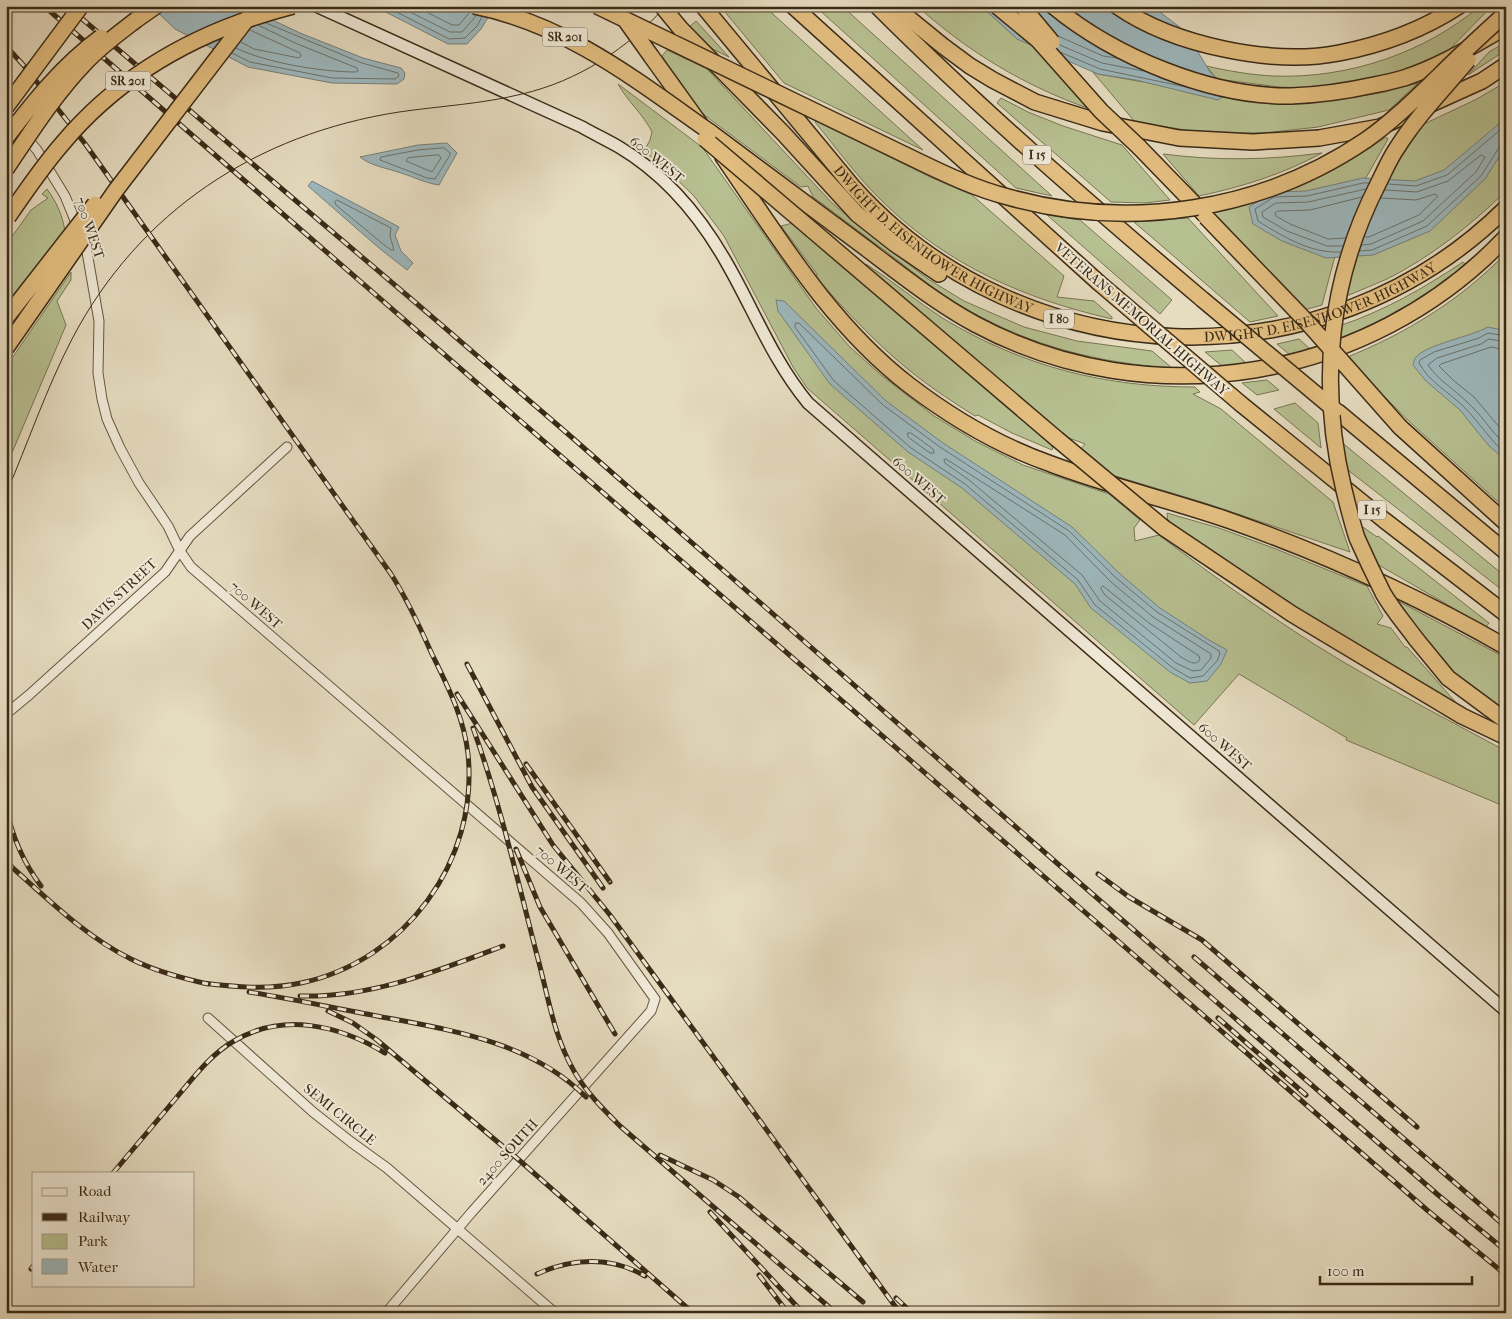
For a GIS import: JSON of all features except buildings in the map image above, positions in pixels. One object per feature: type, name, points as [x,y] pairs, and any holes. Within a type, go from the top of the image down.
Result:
[{"type":"highway","points":[[6,107],[81,6]]},
{"type":"highway","name":"SR 201","points":[[6,169],[62,90],[87,61],[136,20],[156,6]]},
{"type":"highway","points":[[6,348],[116,190],[190,96],[257,6]]},
{"type":"highway","name":"SR 201","points":[[7,219],[38,174],[62,144],[100,105],[132,78],[197,39],[252,18],[293,6]]},
{"type":"highway","name":"SR 201","points":[[474,6],[517,18],[557,34],[596,53],[647,88]]},
{"type":"highway","points":[[597,6],[970,185],[1044,206],[1080,211],[1127,214],[1173,211],[1229,201],[1283,184],[1333,160],[1366,140],[1396,117],[1506,14]]},
{"type":"highway","points":[[614,6],[818,294],[866,348],[909,385],[938,406],[985,434],[1051,464],[1226,519],[1343,564],[1442,612],[1506,647]]},
{"type":"highway","points":[[662,6],[680,28],[783,133],[857,214],[895,244],[946,278],[989,291]]},
{"type":"highway","name":"DWIGHT D. EISENHOWER HIGHWAY","points":[[704,6],[841,174],[878,214],[928,254],[958,274],[989,291],[1048,315],[1083,325],[1118,332],[1192,338],[1250,334],[1316,320],[1385,293],[1416,276],[1448,256],[1477,234],[1506,208]]},
{"type":"highway","name":"VETERANS MEMORIAL HIGHWAY","points":[[793,6],[1098,282],[1240,404],[1384,520],[1506,614]]},
{"type":"highway","name":"I 15","points":[[877,6],[933,62],[979,104],[1202,299],[1506,552]]},
{"type":"highway","points":[[894,6],[970,66],[1035,102],[1103,123],[1178,138],[1253,142],[1319,138],[1380,127],[1482,81],[1506,65]]},
{"type":"highway","points":[[997,6],[1038,40],[1101,110],[1140,147],[1307,322],[1400,427],[1506,523]]},
{"type":"highway","points":[[1022,6],[1108,106],[1140,147]]},
{"type":"highway","points":[[1053,6],[1079,26],[1130,56],[1187,79],[1242,92],[1290,96],[1346,91],[1403,78],[1445,62],[1506,28]]},
{"type":"highway","points":[[1117,6],[1128,14],[1172,35],[1211,46],[1276,56],[1307,56],[1339,53],[1407,34],[1459,6]]},
{"type":"highway","points":[[1506,14],[1423,111],[1396,149],[1371,197],[1353,240],[1341,285],[1334,325],[1330,374],[1331,415],[1336,459],[1346,500],[1357,537],[1384,594],[1416,639],[1448,678],[1506,721]]},
{"type":"highway","points":[[6,138],[42,94],[83,50],[111,30],[136,20]]},
{"type":"highway","points":[[647,88],[710,132],[944,305],[977,325],[1043,353],[1077,363],[1131,373],[1170,376],[1220,375],[1259,370],[1304,360],[1346,346],[1396,322],[1427,304],[1471,270],[1506,237]]},
{"type":"highway","points":[[647,88],[1164,528],[1292,614],[1462,716],[1506,737]]},
{"type":"highway","points":[[6,318],[122,169],[190,96]]},
{"type":"street","name":"600 WEST","points":[[316,6],[582,127],[620,148],[652,172],[692,211],[728,266],[781,366],[795,388],[815,410],[1506,1011]]},
{"type":"street","name":"700 WEST","points":[[6,114],[37,150],[65,196],[72,212],[87,252],[99,321],[98,373],[107,419],[139,483],[168,526],[180,551],[191,567],[581,903],[608,933],[655,999],[651,1011]]},
{"type":"street","name":"DAVIS STREET","points":[[6,714],[165,572],[190,536],[287,447]]},
{"type":"street","name":"2400 SOUTH","points":[[386,1313],[458,1228],[651,1011]]},
{"type":"street","name":"SEMI CIRCLE","points":[[208,1018],[313,1112],[388,1168],[554,1313]]},
{"type":"green space","points":[[720,6],[764,6],[923,150],[784,83]]},
{"type":"green space","points":[[815,6],[842,6],[1052,196],[1016,188]]},
{"type":"green space","points":[[917,6],[981,6],[1017,38],[1032,45],[1090,109],[1042,89],[998,66],[957,39]]},
{"type":"green space","points":[[1480,6],[1492,6],[1440,59],[1363,82],[1307,88],[1279,87],[1217,79],[1206,66],[1274,76],[1302,76],[1357,68],[1410,50],[1458,23]]},
{"type":"green space","points":[[696,21],[729,57],[702,44],[688,28]]},
{"type":"green space","points":[[1506,42],[1506,50],[1468,75],[1489,52]]},
{"type":"green space","points":[[667,50],[707,69],[832,203],[928,279],[964,301],[1024,327],[1077,341],[1152,351],[1172,368],[1119,362],[1043,344],[994,324],[952,300],[813,197],[808,186],[801,187],[703,114],[662,56]]},
{"type":"green space","points":[[1092,71],[1098,74],[1223,96],[1312,102],[1385,92],[1418,83],[1389,110],[1318,127],[1264,133],[1225,133],[1192,131],[1135,122]]},
{"type":"green space","points":[[1506,82],[1506,191],[1465,228],[1419,261],[1387,279],[1344,297],[1353,264],[1389,175],[1424,124],[1475,100]]},
{"type":"green space","points":[[618,84],[702,147],[816,308],[850,347],[881,375],[934,416],[975,441],[1023,465],[1109,494],[1140,520],[1134,528],[1135,541],[1159,535],[1248,600],[1317,646],[1381,684],[1506,751],[1506,807],[1346,740],[1347,738],[1239,674],[1194,725],[807,388],[793,367],[724,236],[694,196],[644,151],[652,132]]},
{"type":"green space","points":[[1001,98],[1028,112],[1063,126],[1122,145],[1170,200],[1145,203],[1111,202],[997,103]]},
{"type":"green space","points":[[817,121],[930,177],[972,195],[1064,276],[1057,297],[1094,301],[1112,319],[1080,311],[1019,290],[962,262],[935,245],[909,225],[874,193],[815,122]]},
{"type":"green space","points":[[1386,137],[1388,139],[1363,183],[1335,256],[1322,305],[1300,311],[1214,213],[1260,200],[1304,183],[1346,162]]},
{"type":"green space","points":[[1322,153],[1262,179],[1199,196],[1163,154],[1243,159]]},
{"type":"green space","points":[[47,189],[59,209],[65,232],[6,306],[6,245],[31,210],[48,198],[42,194]]},
{"type":"green space","points":[[1047,215],[1080,220],[1172,300],[1160,314]]},
{"type":"green space","points":[[1188,218],[1278,316],[1250,322],[1134,222]]},
{"type":"green space","points":[[793,223],[1053,447],[1052,450],[1012,433],[978,415],[975,416],[935,390],[897,360],[865,330],[816,278],[817,274],[781,226]]},
{"type":"green space","points":[[1506,253],[1506,509],[1412,424],[1345,358],[1410,327],[1451,301],[1489,270]]},
{"type":"green space","points":[[1463,262],[1466,265],[1448,280],[1382,322],[1338,340],[1339,326],[1403,298]]},
{"type":"green space","points":[[866,264],[944,319],[1004,349],[1034,361],[1096,378],[1161,386],[1195,387],[1200,392],[1193,394],[1221,409],[1333,502],[1350,552],[1205,503],[1105,473],[1079,451],[1085,444],[1061,435],[878,278]]},
{"type":"green space","points":[[71,272],[71,280],[57,301],[66,325],[6,467],[6,367]]},
{"type":"green space","points":[[1299,339],[1310,349],[1290,355],[1277,344]]},
{"type":"green space","points":[[1232,350],[1247,364],[1222,366],[1205,352]]},
{"type":"green space","points":[[1267,380],[1279,390],[1257,395],[1242,383]]},
{"type":"green space","points":[[1295,403],[1318,423],[1321,448],[1274,409]]},
{"type":"green space","points":[[1340,441],[1506,577],[1506,593],[1344,467]]},
{"type":"green space","points":[[1167,513],[1219,528],[1367,586],[1383,616],[1377,624],[1391,628],[1405,647],[1459,706],[1389,672],[1168,524]]},
{"type":"green space","points":[[1360,525],[1378,536],[1489,623],[1486,627],[1377,564]]},
{"type":"green space","points":[[1398,601],[1506,658],[1506,719],[1460,680],[1446,665],[1420,635]]},
{"type":"water","points":[[151,6],[243,6],[300,33],[363,58],[401,68],[405,73],[404,79],[397,84],[332,83],[248,67],[175,29]]},
{"type":"water","points":[[374,6],[495,6],[481,29],[467,44],[448,44]]},
{"type":"water","points":[[981,6],[1152,6],[1186,32],[1215,77],[1223,96],[1218,100],[1136,80],[1098,74],[1017,39]]},
{"type":"water","points":[[1506,118],[1506,146],[1485,179],[1430,231],[1373,255],[1326,258],[1282,241],[1253,224],[1249,207],[1272,192],[1306,191],[1363,178],[1415,181],[1444,170]]},
{"type":"water","points":[[447,143],[457,153],[439,185],[374,165],[360,157],[418,145]]},
{"type":"water","points":[[312,181],[399,227],[395,235],[401,251],[413,263],[407,270],[308,186]]},
{"type":"water","points":[[776,300],[784,301],[886,401],[943,443],[1072,527],[1119,573],[1160,608],[1227,650],[1221,664],[1207,681],[1190,683],[1170,672],[1091,608],[1075,584],[962,488],[908,452],[830,384],[778,311]]},
{"type":"water","points":[[1488,327],[1506,331],[1506,460],[1489,446],[1460,410],[1426,381],[1413,365],[1416,357],[1422,352]]},
{"type":"tram line","points":[[6,494],[45,397],[63,358],[99,293],[131,253],[167,217],[207,186],[251,160],[297,139],[347,123],[399,112],[476,103],[507,97],[563,81],[582,72],[618,49],[651,22],[666,6]]},
{"type":"railway","points":[[44,6],[1427,1210],[1506,1275]]},
{"type":"railway","points":[[67,6],[568,434],[1058,864],[1437,1194],[1506,1251]]},
{"type":"railway","points":[[6,46],[26,68],[86,145],[391,574],[412,612],[449,689],[459,714],[466,740],[468,794],[461,832],[447,868],[428,900],[402,929],[373,953],[338,971],[301,983],[264,987],[239,987],[203,983]]},
{"type":"railway","points":[[467,664],[532,787],[603,888]]},
{"type":"railway","points":[[457,694],[553,845],[610,915],[900,1313]]},
{"type":"railway","points":[[473,728],[483,756],[516,872],[556,1030],[567,1058],[579,1079],[595,1100],[620,1126],[836,1313]]},
{"type":"railway","points":[[526,764],[610,882]]},
{"type":"railway","points":[[6,807],[11,828],[19,848],[41,886]]},
{"type":"railway","points":[[516,849],[540,907],[615,1034]]},
{"type":"railway","points":[[6,862],[66,915],[114,950],[159,971],[208,984]]},
{"type":"railway","points":[[1098,874],[1129,897],[1202,940],[1417,1127]]},
{"type":"railway","points":[[300,996],[352,993],[378,988],[453,965],[503,946]]},
{"type":"railway","points":[[1194,957],[1506,1227]]},
{"type":"railway","points":[[249,992],[433,1027],[488,1041],[515,1050],[540,1063],[564,1078],[586,1097]]},
{"type":"railway","points":[[328,1011],[353,1023],[377,1040],[519,1160],[693,1313]]},
{"type":"railway","points":[[1218,1018],[1306,1095]]},
{"type":"railway","points":[[114,1172],[210,1059],[226,1046],[253,1032],[291,1025],[330,1029],[349,1035],[385,1053]]},
{"type":"railway","points":[[660,1155],[713,1180],[739,1197],[863,1302]]},
{"type":"railway","points":[[710,1212],[803,1313]]},
{"type":"railway","points":[[537,1274],[578,1262],[605,1262],[619,1265],[645,1276]]},
{"type":"railway","points":[[759,1275],[788,1313]]},
{"type":"railway","points":[[896,1298],[912,1313]]}]
